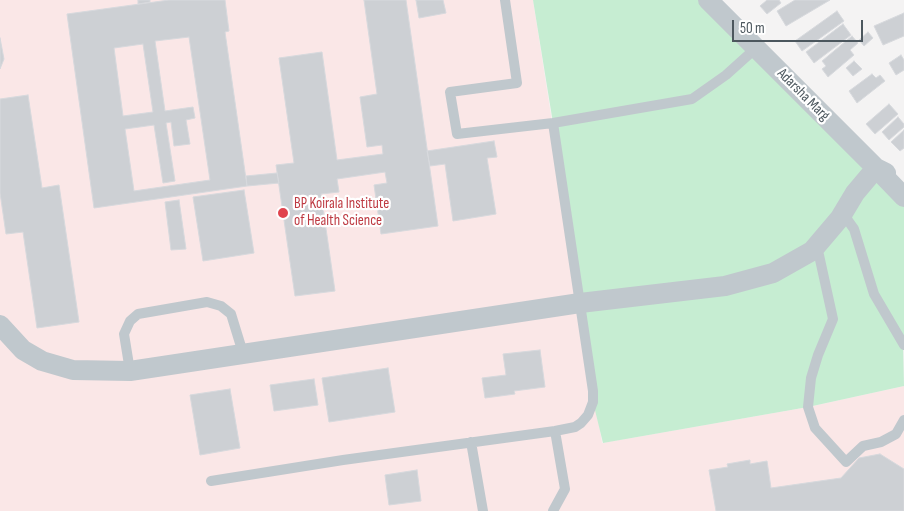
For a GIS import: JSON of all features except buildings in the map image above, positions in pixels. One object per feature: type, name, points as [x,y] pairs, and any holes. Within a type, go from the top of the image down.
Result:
[{"type":"street","name":"Adarsha Marg","points":[[708,0],[876,168],[904,181]]},
{"type":"street","points":[[0,325],[23,350],[42,360],[73,370],[130,371],[580,303],[725,286],[772,273],[812,251],[840,218],[855,193],[876,168],[904,197]]},
{"type":"lane","points":[[504,0],[517,83],[450,92],[457,134],[553,123],[692,98],[726,75],[756,48]]},
{"type":"lane","points":[[211,481],[343,460],[556,431],[575,427],[581,423],[588,415],[593,402],[553,123]]},
{"type":"lane","points":[[840,218],[844,215],[854,229],[874,294],[904,345]]},
{"type":"lane","points":[[812,251],[819,255],[833,319],[811,378],[808,407],[815,428],[846,462],[863,446],[881,442],[896,434],[904,420]]},
{"type":"lane","points":[[130,371],[124,334],[130,321],[138,314],[207,302],[221,306],[231,314],[243,353]]},
{"type":"lane","points":[[553,511],[565,489],[556,431]]},
{"type":"lane","points":[[472,442],[483,511]]},
{"type":"shaded area","name":"BP Koirala Institute of Health Science","points":[[0,0],[533,0],[602,443],[808,407],[904,386],[904,511],[0,511]]},
{"type":"green space","points":[[533,0],[708,0],[904,197],[904,386],[808,407],[603,443],[593,402],[553,123]]},
{"type":"place","name":"BP Koirala Institute of Health Science","points":[[283,213]]}]
